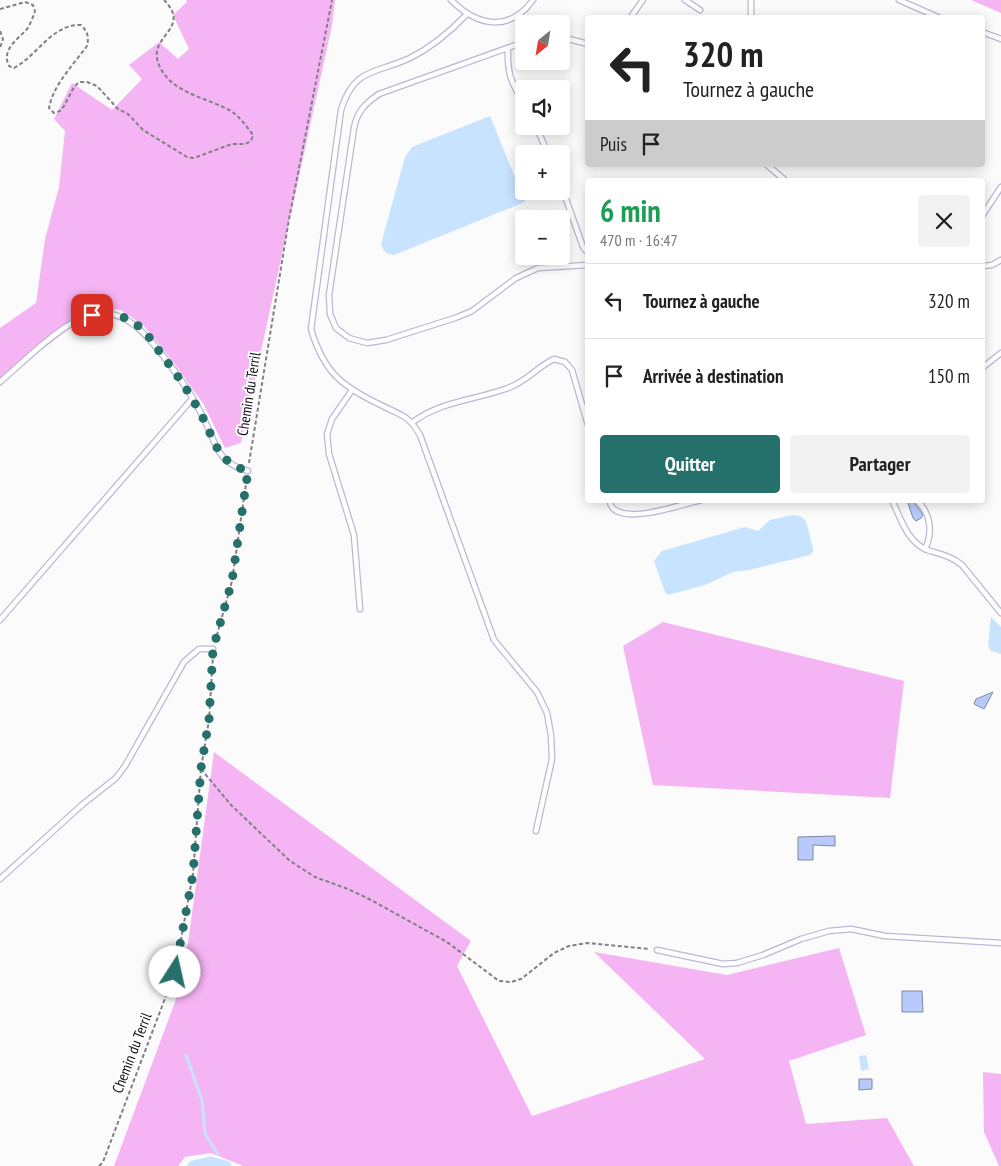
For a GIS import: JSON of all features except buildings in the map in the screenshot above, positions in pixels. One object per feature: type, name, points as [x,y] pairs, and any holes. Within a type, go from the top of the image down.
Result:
[{"type":"lane","points":[[451,0],[467,14],[481,21],[496,23],[511,19],[527,8],[533,0]]},
{"type":"lane","points":[[632,15],[643,0]]},
{"type":"lane","points":[[685,0],[700,10]]},
{"type":"lane","points":[[751,0],[751,15]]},
{"type":"lane","points":[[899,0],[933,15]]},
{"type":"lane","points":[[467,14],[453,29],[428,48],[408,59],[365,74],[352,85],[345,96],[341,110],[311,329],[317,350],[332,374],[352,390],[402,414],[413,422],[420,435],[494,640],[537,692],[547,713],[551,735],[552,759],[536,831]]},
{"type":"lane","points":[[985,33],[1001,39]]},
{"type":"lane","points":[[570,39],[585,43]]},
{"type":"lane","points":[[515,45],[379,94],[366,104],[356,117],[329,295],[330,314],[336,328],[349,338],[367,343],[386,340],[472,311],[516,278],[538,268],[585,265]]},
{"type":"lane","points":[[508,48],[507,64],[510,80],[515,89]]},
{"type":"lane","points":[[769,167],[783,178]]},
{"type":"lane","points":[[985,211],[1001,187]]},
{"type":"lane","points":[[566,200],[585,249]]},
{"type":"lane","points":[[985,266],[992,266],[1001,260]]},
{"type":"lane","points":[[0,382],[68,326],[92,315],[121,316],[133,322],[147,334],[183,383],[203,418],[219,453],[236,468],[248,471]]},
{"type":"lane","points":[[985,366],[1001,353]]},
{"type":"lane","points":[[413,422],[423,414],[438,407],[510,388],[529,378],[546,363],[554,359],[565,362],[572,370],[585,415]]},
{"type":"lane","points":[[352,390],[332,419],[327,434],[329,454],[354,535],[360,609]]},
{"type":"lane","points":[[0,620],[192,399]]},
{"type":"lane","points":[[610,503],[613,509],[625,514],[639,514],[687,503]]},
{"type":"lane","points":[[894,503],[911,538],[918,546],[948,556],[962,565],[1001,612]]},
{"type":"lane","points":[[920,503],[923,506],[930,528],[929,542],[925,549]]},
{"type":"lane","points":[[0,879],[83,804],[116,778],[125,766],[184,662],[199,649],[213,649]]},
{"type":"lane","points":[[657,950],[722,964],[738,963],[801,939],[830,931],[851,929],[885,936],[1001,943]]},
{"type":"path","points":[[0,9],[25,2],[33,5],[35,10],[28,28],[7,52],[6,59],[9,66],[14,68],[20,65],[44,42],[60,30],[75,25],[81,25],[87,30],[89,39],[87,46],[61,82],[50,102],[48,108],[54,113],[60,111],[79,82],[87,82],[97,86],[118,109],[128,114],[143,130],[187,157],[194,158],[232,144],[245,144],[251,141],[253,135],[230,110],[195,96],[178,87],[166,77],[158,64],[156,51],[174,22],[172,10],[164,0]]},
{"type":"path","name":"Chemin du Terril","points":[[99,1166],[103,1162],[175,972],[193,874],[201,768],[209,720],[213,649],[232,581],[289,219],[332,0]]},
{"type":"path","points":[[0,31],[3,39],[0,48]]},
{"type":"path","points":[[201,768],[231,805],[290,861],[315,878],[348,888],[447,942],[499,981],[510,982],[521,979],[554,953],[569,946],[587,943],[657,950]]},
{"type":"shaded area","points":[[186,0],[335,0],[332,25],[241,443],[225,448],[204,405],[174,363],[144,326],[121,310],[97,308],[0,381],[0,328],[36,303],[45,239],[59,187],[65,131],[54,119],[72,83],[112,110],[142,79],[129,65],[159,42],[178,59],[189,49],[173,15],[187,2]]},
{"type":"shaded area","points":[[971,0],[1001,0],[1001,13]]},
{"type":"shaded area","points":[[663,622],[904,681],[890,798],[653,785],[623,646]]},
{"type":"shaded area","points":[[214,752],[471,941],[457,966],[532,1116],[705,1059],[594,952],[727,975],[839,948],[866,1035],[789,1061],[806,1124],[887,1118],[914,1166],[243,1166],[211,1153],[185,1157],[178,1166],[114,1166],[175,1002],[188,943]]},
{"type":"shaded area","points":[[983,1072],[1001,1074],[1001,1166],[999,1166],[984,1132]]},
{"type":"water","points":[[490,116],[515,177],[515,200],[524,200],[525,202],[394,255],[389,254],[383,249],[381,244],[405,157],[412,147]]},
{"type":"water","points":[[793,515],[800,516],[806,521],[813,548],[813,552],[810,555],[733,572],[705,585],[668,595],[665,592],[654,561],[662,551],[745,527],[758,531],[770,520]]},
{"type":"water","points":[[991,617],[1001,627],[1001,654],[991,651],[988,645]]},
{"type":"water","points":[[866,1055],[869,1069],[861,1071],[859,1056]]},
{"type":"waterway","points":[[186,1055],[202,1100],[205,1134],[218,1154]]},
{"type":"waterway","points":[[193,1166],[210,1162],[226,1166]]},
{"type":"route","points":[[92,315],[121,316],[133,322],[147,334],[183,383],[203,418],[219,453],[236,468],[248,471],[232,581],[213,649],[209,720],[201,768],[193,874],[175,972]]}]
